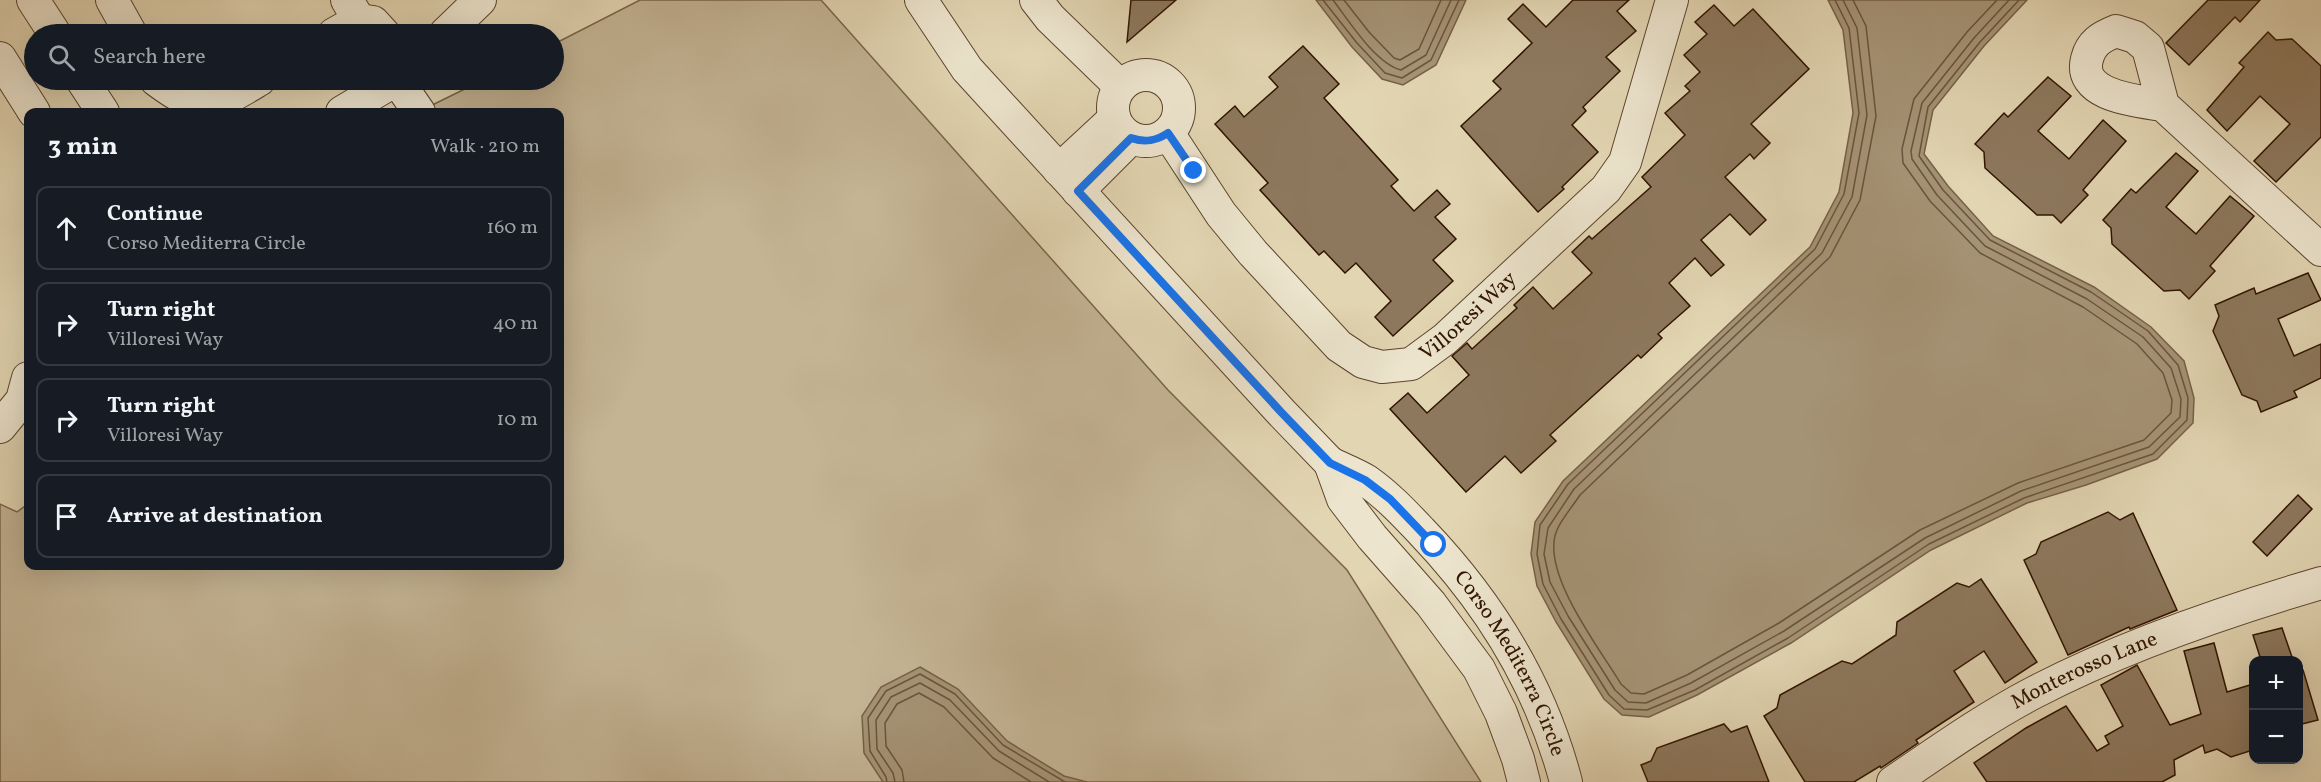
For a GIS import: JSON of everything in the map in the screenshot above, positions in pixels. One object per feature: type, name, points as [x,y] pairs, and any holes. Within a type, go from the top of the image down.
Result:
[{"type":"street","points":[[33,0],[49,24]]},
{"type":"street","points":[[112,0],[125,24]]},
{"type":"street","points":[[455,24],[480,0]]},
{"type":"street","name":"Corso Mediterra Circle","points":[[921,0],[967,69],[1281,412],[1330,463],[1365,480],[1390,499],[1469,586],[1500,630],[1531,688],[1557,748],[1566,782]]},
{"type":"street","points":[[1036,0],[1050,18],[1120,86]]},
{"type":"street","name":"Villoresi Way","points":[[1168,133],[1221,214],[1253,253],[1339,346],[1363,363],[1382,367],[1411,364],[1445,339],[1606,189],[1625,162],[1672,0]]},
{"type":"street","points":[[0,58],[31,108]]},
{"type":"street","points":[[1145,74],[1167,81],[1174,89],[1179,111],[1176,122],[1168,133],[1151,141],[1139,141],[1122,128],[1112,102],[1120,86],[1133,76],[1145,74]]},
{"type":"street","points":[[88,90],[100,108]]},
{"type":"street","points":[[170,90],[201,105],[226,99],[242,90]]},
{"type":"street","points":[[348,108],[376,90]]},
{"type":"street","points":[[398,90],[415,108]]},
{"type":"street","points":[[2163,105],[2321,250]]},
{"type":"street","points":[[1068,180],[1122,128]]},
{"type":"street","points":[[0,427],[22,400],[24,393]]},
{"type":"street","name":"Corso Mediterra Circle","points":[[1330,463],[1343,499],[1372,537],[1431,604],[1479,669],[1501,713],[1524,782]]},
{"type":"street","name":"Monterosso Lane","points":[[1893,782],[1986,720],[2034,692],[2091,664],[2253,603],[2306,588],[2321,559]]},
{"type":"shaded area","points":[[640,0],[821,0],[1168,390],[1347,570],[1481,782],[0,782],[0,504],[17,512],[24,507],[24,570],[564,570],[564,108],[426,108],[463,90],[564,90],[564,39]]},
{"type":"water","points":[[1316,0],[1466,0],[1436,65],[1403,85],[1382,79],[1352,47]]},
{"type":"water","points":[[1828,0],[2027,0],[1984,46],[1933,110],[1924,154],[1948,186],[1993,236],[2094,287],[2151,327],[2184,361],[2194,398],[2193,423],[2157,459],[2086,485],[2027,503],[1931,550],[1791,643],[1697,695],[1649,717],[1622,715],[1604,699],[1556,622],[1537,586],[1531,554],[1535,522],[1563,481],[1810,247],[1839,192],[1853,113],[1843,30]]},
{"type":"water","points":[[920,667],[958,689],[1007,741],[1064,776],[1087,782],[883,782],[864,753],[862,716],[881,687]]},
{"type":"building","points":[[1131,0],[1176,0],[1127,42]]},
{"type":"building","points":[[1573,0],[1629,0],[1617,11],[1636,31],[1606,57],[1620,71],[1583,107],[1586,111],[1572,125],[1598,152],[1562,187],[1564,189],[1538,212],[1461,126],[1501,89],[1493,81],[1532,43],[1508,19],[1523,4],[1546,27]]},
{"type":"building","points":[[2208,0],[2260,0],[2240,22],[2235,17],[2189,65],[2166,43]]},
{"type":"building","points":[[1714,5],[1734,26],[1753,9],[1809,69],[1751,124],[1770,143],[1754,159],[1750,154],[1725,177],[1766,220],[1750,235],[1730,214],[1701,240],[1724,265],[1711,276],[1695,258],[1669,283],[1690,306],[1658,334],[1662,338],[1641,358],[1638,355],[1550,435],[1556,441],[1521,473],[1505,456],[1466,492],[1390,409],[1408,393],[1427,413],[1469,375],[1452,356],[1467,343],[1472,349],[1517,308],[1514,305],[1533,287],[1553,309],[1592,273],[1572,252],[1589,236],[1592,239],[1651,187],[1642,177],[1685,135],[1665,113],[1690,91],[1685,86],[1700,72],[1684,55],[1707,34],[1695,22]]},
{"type":"building","points":[[2268,32],[2276,40],[2292,39],[2321,66],[2321,137],[2276,182],[2254,161],[2290,124],[2260,96],[2227,131],[2207,110],[2244,67],[2239,63]]},
{"type":"building","points":[[1303,46],[1339,84],[1324,98],[1398,180],[1391,186],[1414,211],[1437,190],[1450,204],[1435,217],[1456,239],[1433,260],[1453,281],[1393,336],[1375,317],[1391,301],[1356,263],[1345,273],[1324,251],[1319,255],[1260,190],[1268,183],[1215,124],[1235,106],[1244,117],[1278,87],[1269,77]]},
{"type":"building","points":[[2048,77],[2071,96],[2038,131],[2069,159],[2103,120],[2126,141],[2083,190],[2088,195],[2061,223],[2053,215],[2037,215],[1985,168],[1984,152],[1975,144],[2004,113],[2008,117]]},
{"type":"building","points":[[2176,153],[2198,171],[2166,207],[2196,234],[2230,196],[2254,216],[2210,266],[2215,271],[2189,299],[2180,290],[2164,291],[2112,244],[2111,228],[2103,220],[2131,189],[2136,193]]},
{"type":"building","points":[[2308,273],[2321,300],[2278,319],[2294,356],[2321,344],[2321,378],[2294,391],[2297,397],[2261,412],[2257,401],[2242,395],[2213,331],[2219,316],[2215,305],[2254,288],[2256,294]]},
{"type":"building","points":[[2298,495],[2312,509],[2267,556],[2253,542]]},
{"type":"building","points":[[2108,512],[2120,520],[2133,513],[2177,610],[2130,629],[2129,627],[2068,655],[2024,560],[2036,554],[2041,542]]},
{"type":"building","points":[[1981,579],[2037,662],[2005,683],[1984,651],[1954,671],[1974,702],[1916,740],[1918,743],[1881,768],[1880,766],[1854,782],[1805,782],[1764,716],[1777,708],[1780,695],[1842,661],[1852,664],[1896,635],[1897,622],[1957,583],[1969,587]]},
{"type":"building","points":[[2282,628],[2292,656],[2260,656],[2253,635]]},
{"type":"building","points":[[2214,643],[2227,692],[2249,685],[2249,751],[2231,757],[2217,749],[2205,753],[2203,745],[2174,760],[2175,775],[2162,782],[1987,782],[1974,763],[2026,728],[2066,706],[2097,751],[2109,744],[2105,736],[2123,726],[2101,685],[2137,665],[2170,725],[2201,714],[2184,651]]},
{"type":"building","points":[[2303,670],[2318,720],[2303,724]]},
{"type":"building","points":[[1724,724],[1731,732],[1747,726],[1769,782],[1648,782],[1641,765],[1651,761],[1657,748]]},
{"type":"route","points":[[1194,171],[1168,133],[1151,141],[1131,138],[1078,191],[1330,463],[1365,480],[1390,499],[1434,545]]}]
